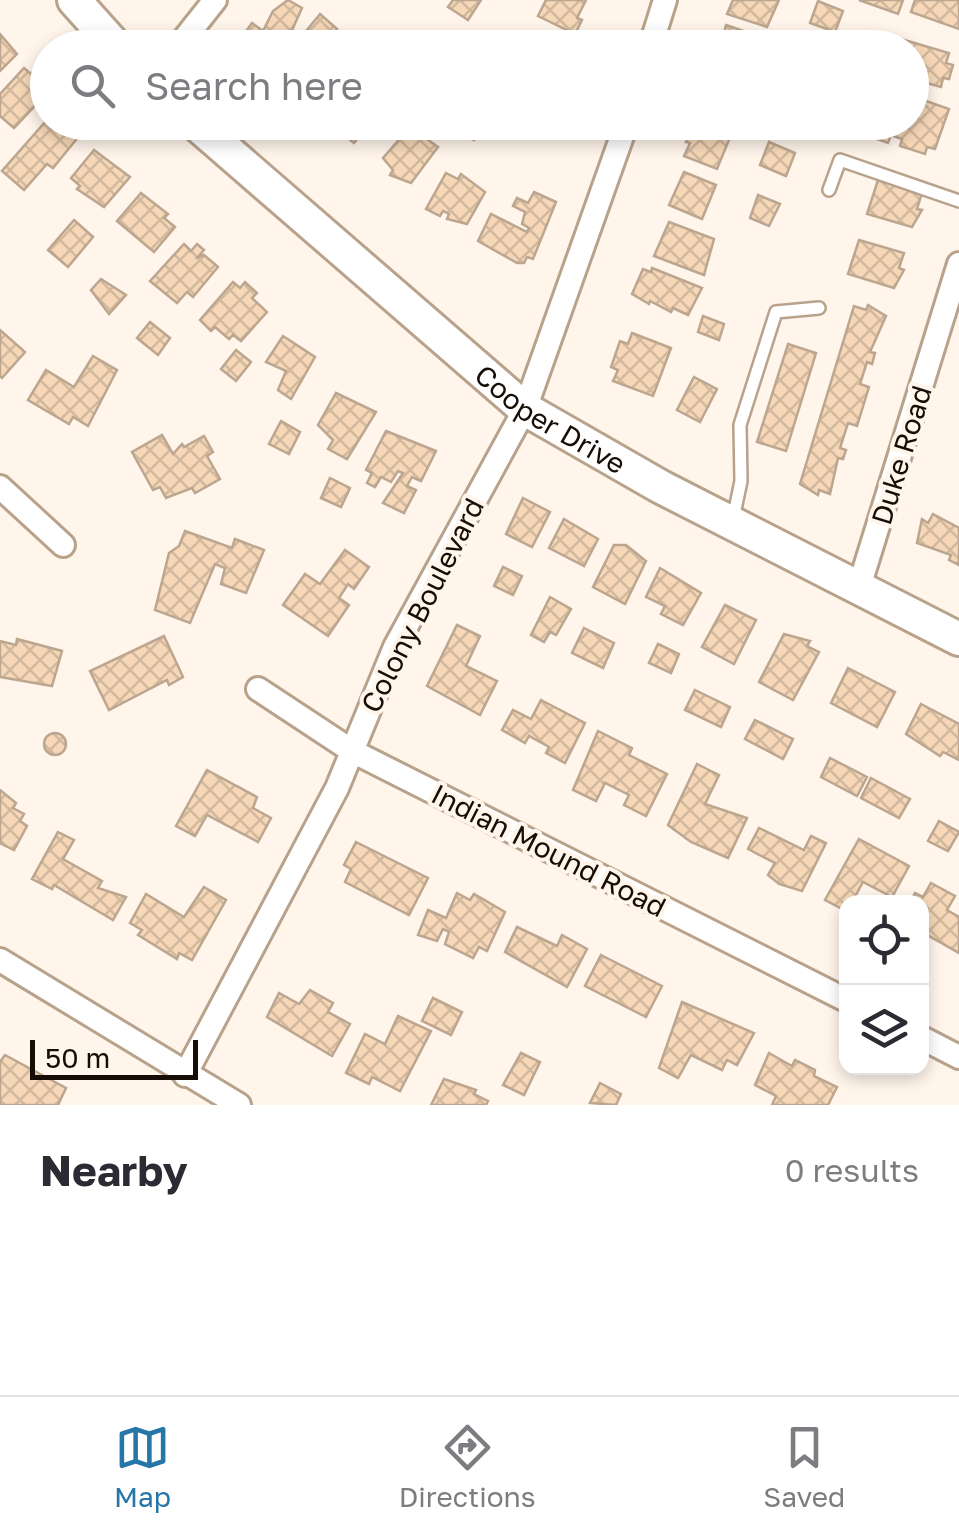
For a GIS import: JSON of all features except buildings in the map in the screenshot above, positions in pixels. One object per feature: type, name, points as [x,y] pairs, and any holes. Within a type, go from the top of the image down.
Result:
[{"type":"street","points":[[74,0],[101,30]]},
{"type":"street","points":[[191,30],[214,0]]},
{"type":"street","points":[[656,30],[665,0]]},
{"type":"street","name":"Cooper Drive","points":[[215,140],[524,409],[732,523],[959,639]]},
{"type":"street","name":"Colony Boulevard","points":[[185,1075],[285,894],[352,751],[395,647],[524,409],[621,140]]},
{"type":"street","name":"Duke Road","points":[[859,588],[951,322],[958,269]]},
{"type":"street","points":[[0,487],[63,545]]},
{"type":"street","name":"Indian Mound Road","points":[[258,689],[352,751],[839,996]]},
{"type":"street","points":[[0,960],[239,1105]]},
{"type":"street","points":[[929,1042],[959,1057]]},
{"type":"lane","points":[[829,190],[840,160],[959,201]]},
{"type":"lane","points":[[732,523],[741,481],[740,425],[776,312],[819,308]]}]
